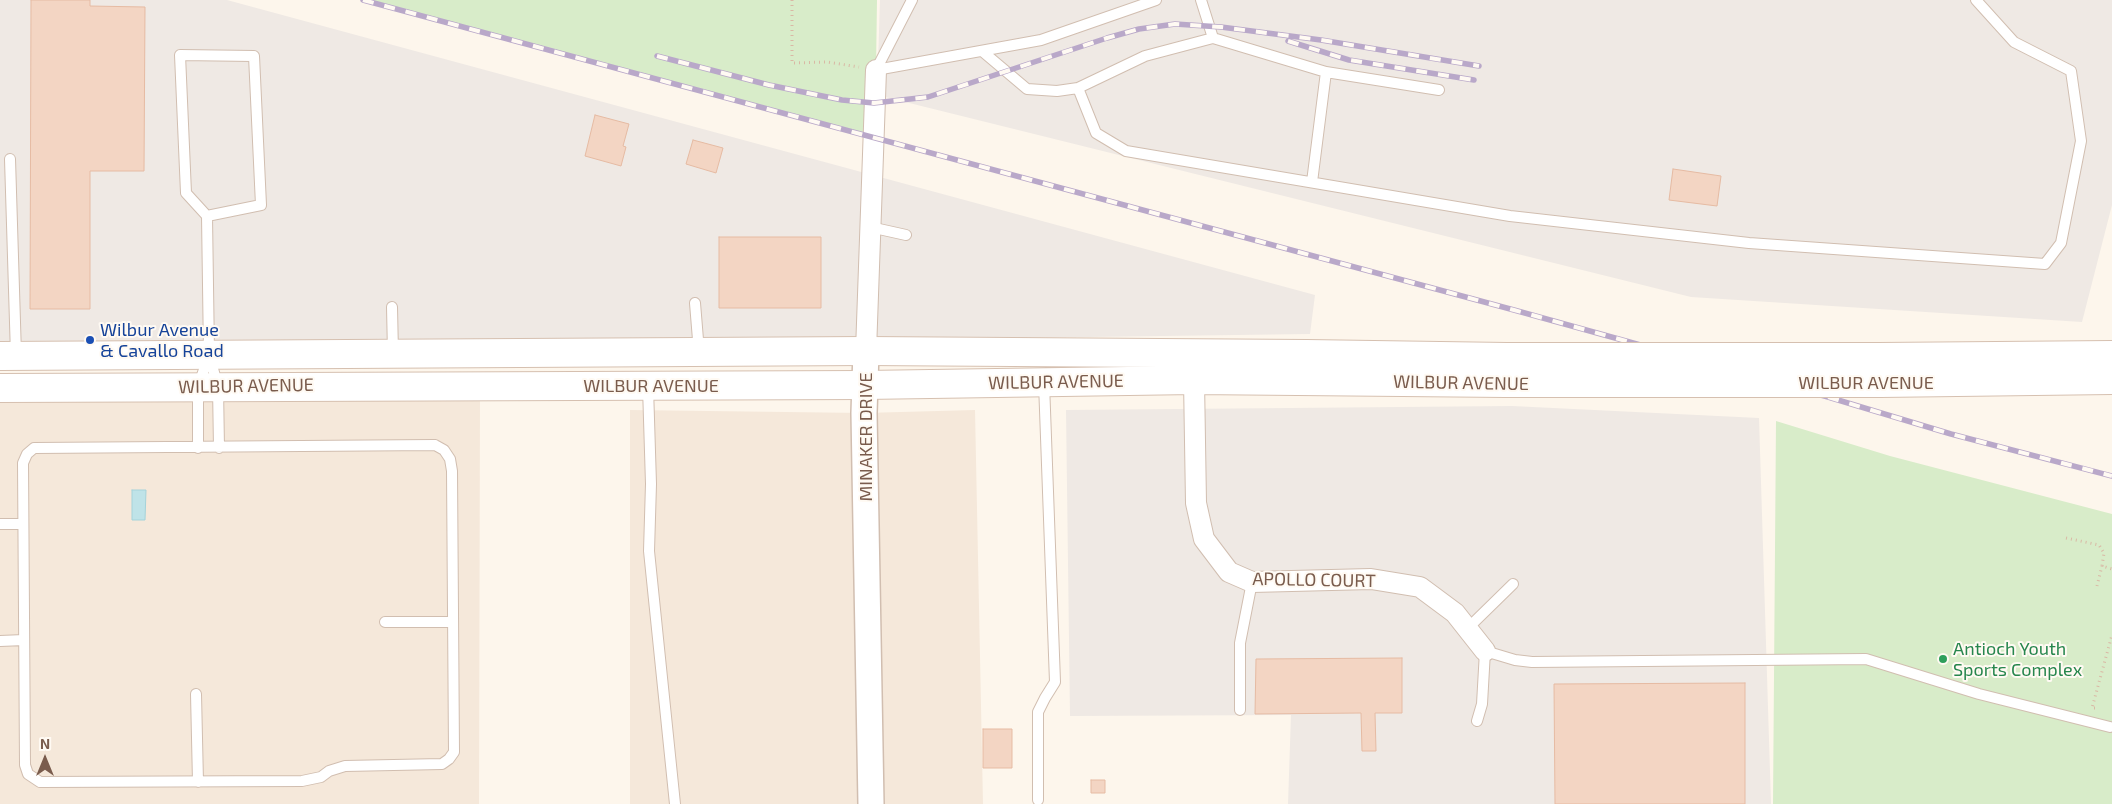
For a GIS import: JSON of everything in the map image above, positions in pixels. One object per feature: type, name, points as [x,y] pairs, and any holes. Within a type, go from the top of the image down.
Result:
[{"type":"main road","name":"WILBUR AVENUE","points":[[8,356],[866,351],[1194,367],[1506,370],[1879,370],[2112,380]]},
{"type":"main road","points":[[310,386],[340,374],[374,373],[383,370],[393,354]]},
{"type":"main road","name":"WILBUR AVENUE","points":[[1879,370],[2112,355]]},
{"type":"main road","name":"WILBUR AVENUE","points":[[0,388],[865,385],[1044,382],[1194,367]]},
{"type":"street","name":"MINAKER DRIVE","points":[[871,804],[865,385],[876,70]]},
{"type":"street","name":"APOLLO COURT","points":[[1194,367],[1196,503],[1204,539],[1228,572],[1252,582],[1372,579],[1420,587],[1455,613],[1485,651]]},
{"type":"lane","points":[[876,70],[912,0]]},
{"type":"lane","points":[[876,70],[1042,40],[1156,0]]},
{"type":"lane","points":[[1201,0],[1213,38]]},
{"type":"lane","points":[[1078,88],[1096,133],[1126,151],[1510,216],[1749,243],[2045,264],[2061,243],[2081,141],[2070,71],[2014,42],[1976,0]]},
{"type":"lane","points":[[982,51],[1027,89],[1057,91],[1078,88],[1145,56],[1213,38],[1326,72],[1439,90]]},
{"type":"lane","points":[[198,448],[208,387],[207,216],[186,193],[180,55],[254,56],[261,204],[207,216]]},
{"type":"lane","points":[[1312,182],[1326,72]]},
{"type":"lane","points":[[8,356],[10,159]]},
{"type":"lane","points":[[870,227],[906,236]]},
{"type":"lane","points":[[695,303],[699,352]]},
{"type":"lane","points":[[392,307],[393,354]]},
{"type":"lane","points":[[209,354],[208,387],[219,448]]},
{"type":"lane","points":[[1038,800],[1038,712],[1055,682],[1044,382]]},
{"type":"lane","points":[[648,386],[651,484],[649,552],[675,804]]},
{"type":"lane","points":[[435,445],[444,450],[450,459],[452,471],[454,752],[442,764],[345,766],[329,771],[320,777],[302,781],[40,782],[28,774],[25,765],[23,524],[23,463],[27,454],[34,448],[198,448],[435,445]]},
{"type":"lane","points":[[0,524],[23,524]]},
{"type":"lane","points":[[1240,710],[1240,644],[1252,582]]},
{"type":"lane","points":[[1467,628],[1513,584]]},
{"type":"lane","points":[[385,622],[453,622]]},
{"type":"lane","points":[[0,640],[24,640]]},
{"type":"lane","points":[[1477,721],[1482,704],[1485,651],[1515,660],[1532,662],[1866,659],[1979,694],[2110,727]]},
{"type":"lane","points":[[196,694],[198,782]]},
{"type":"path","points":[[792,0],[792,63],[827,62],[876,70]]},
{"type":"path","points":[[2066,538],[2099,545],[2104,553],[2096,586]]},
{"type":"path","points":[[2102,566],[2112,568]]},
{"type":"path","points":[[2099,709],[2092,708],[2112,635]]},
{"type":"shaded area","points":[[0,0],[227,0],[1315,295],[1310,334],[350,347],[0,345]]},
{"type":"shaded area","points":[[880,0],[2112,0],[2112,205],[2082,322],[1691,297],[877,95]]},
{"type":"shaded area","points":[[480,394],[479,804],[0,804],[0,395]]},
{"type":"shaded area","points":[[1512,406],[1759,418],[1771,804],[1288,804],[1291,715],[1070,716],[1066,410]]},
{"type":"shaded area","points":[[630,410],[864,413],[975,410],[983,804],[630,804]]},
{"type":"green space","points":[[363,0],[877,0],[876,70],[872,137]]},
{"type":"green space","name":"Antioch Youth Sports Complex","points":[[1776,421],[1890,456],[2112,514],[2112,804],[1773,804]]},
{"type":"water","points":[[132,490],[146,490],[145,520],[132,520]]},
{"type":"building","points":[[31,0],[90,0],[90,6],[145,7],[144,171],[90,171],[90,309],[30,309]]},
{"type":"building","points":[[595,115],[629,124],[623,146],[626,147],[621,166],[585,156]]},
{"type":"building","points":[[693,140],[723,148],[716,173],[686,164]]},
{"type":"building","points":[[1673,169],[1721,176],[1717,206],[1669,200]]},
{"type":"building","points":[[719,237],[821,237],[821,308],[719,308]]},
{"type":"building","points":[[1402,658],[1402,713],[1375,713],[1376,751],[1362,751],[1361,713],[1255,714],[1256,659]]},
{"type":"building","points":[[1745,683],[1745,804],[1555,804],[1554,684]]},
{"type":"building","points":[[983,729],[1012,729],[1012,768],[983,768]]},
{"type":"building","points":[[1091,780],[1105,780],[1105,793],[1091,793]]},
{"type":"railway","points":[[363,0],[1514,310],[1828,397],[1951,434],[2112,476]]},
{"type":"railway","points":[[657,56],[769,85],[842,100],[874,103],[928,97],[1107,38],[1139,29],[1175,24],[1221,27],[1321,40],[1479,66]]},
{"type":"railway","points":[[1288,41],[1349,60],[1474,80]]},
{"type":"place","name":"Wilbur Avenue & Cavallo Road","points":[[90,340]]},
{"type":"place","name":"Antioch Youth Sports Complex","points":[[1943,659]]}]
